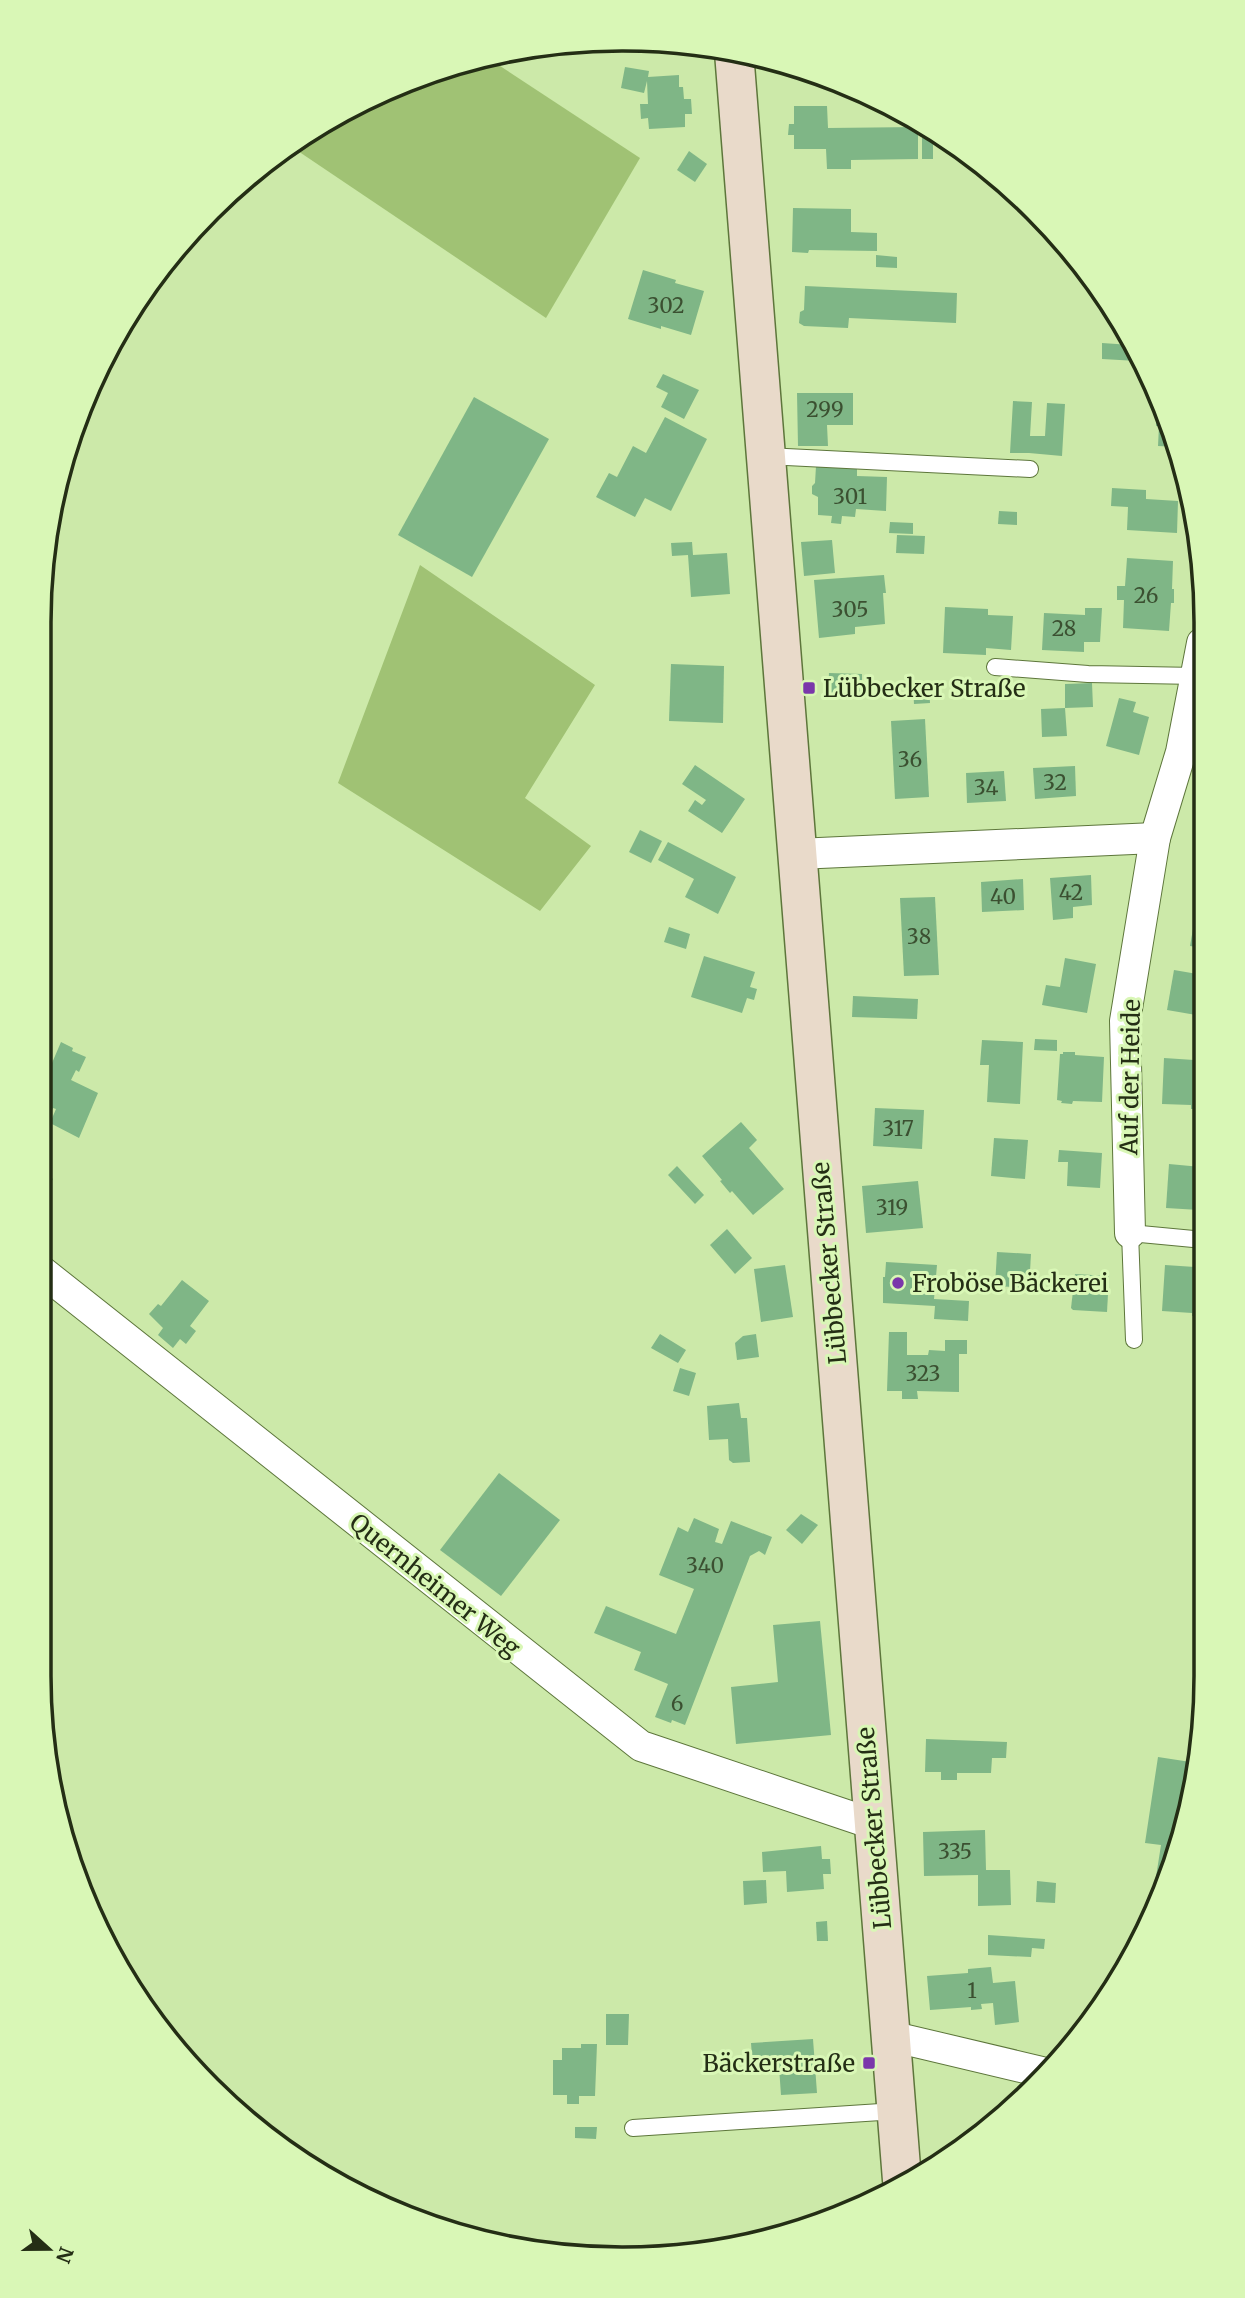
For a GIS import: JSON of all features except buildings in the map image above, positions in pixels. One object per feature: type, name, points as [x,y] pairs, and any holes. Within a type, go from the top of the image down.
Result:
[{"type":"main road","name":"Lübbecker Straße","points":[[735,62],[902,2174]]},
{"type":"street","name":"Auf der Heide","points":[[1130,1233],[1125,1021],[1155,838],[1181,752],[1194,686]]},
{"type":"street","points":[[797,854],[1155,838]]},
{"type":"street","name":"Quernheimer Weg","points":[[51,1279],[641,1746],[873,1824]]},
{"type":"street","points":[[890,2036],[1036,2070]]},
{"type":"lane","points":[[766,456],[1030,468]]},
{"type":"lane","points":[[995,667],[1088,674],[1194,676]]},
{"type":"lane","points":[[1134,1340],[1130,1233],[1194,1239]]},
{"type":"lane","points":[[633,2129],[896,2111]]},
{"type":"green space","points":[[498,65],[640,158],[546,318],[299,152],[337,127],[404,94]]},
{"type":"green space","points":[[420,565],[595,685],[525,798],[591,846],[540,911],[338,783]]},
{"type":"place","name":"Lübbecker Straße","points":[[809,688]]},
{"type":"place","name":"Froböse Bäckerei","points":[[898,1283]]},
{"type":"place","name":"Bäckerstraße","points":[[869,2063]]}]
